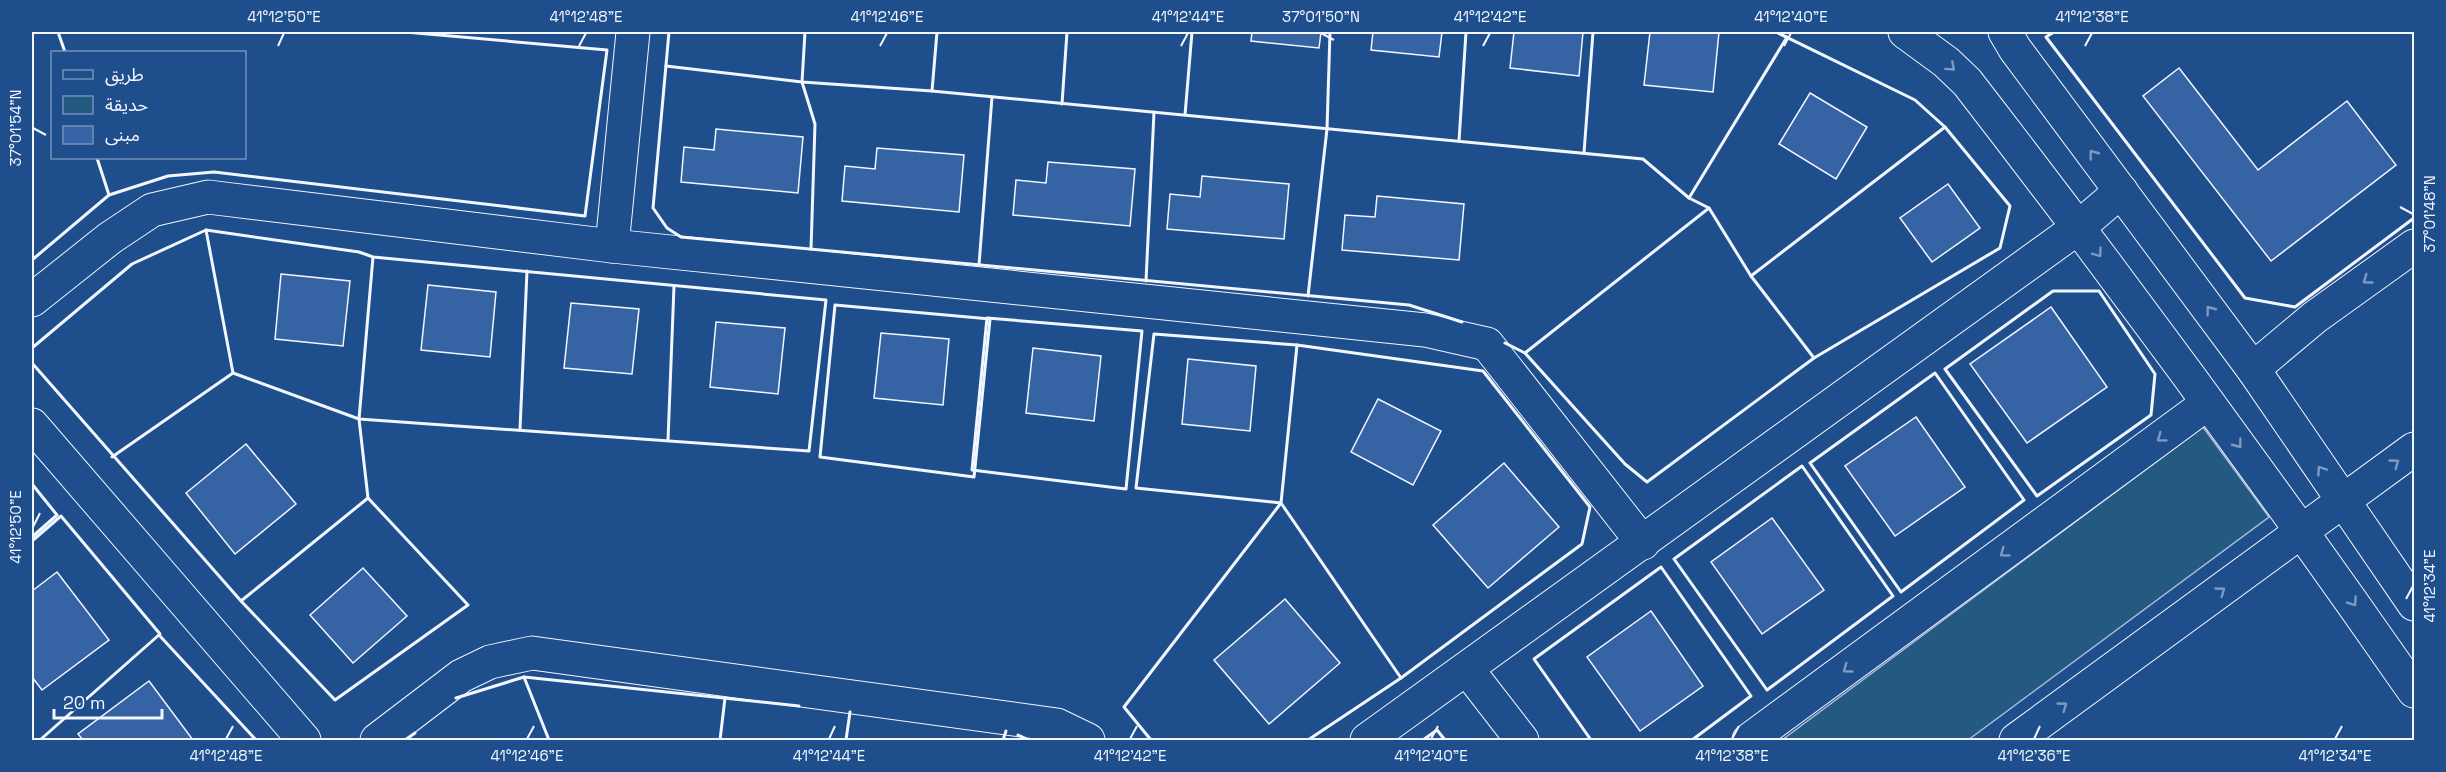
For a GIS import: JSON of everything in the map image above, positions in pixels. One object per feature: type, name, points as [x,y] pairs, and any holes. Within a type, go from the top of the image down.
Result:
[{"type":"street","points":[[612,246],[633,32]]},
{"type":"street","points":[[1905,32],[1946,62],[1967,82],[2079,227],[2303,530],[2415,691]]},
{"type":"street","points":[[1912,32],[1939,32]]},
{"type":"street","points":[[2005,32],[2015,49],[2253,369],[2415,604]]},
{"type":"street","points":[[1367,741],[2079,227],[2121,191]]},
{"type":"street","points":[[32,300],[110,238],[152,210],[208,197],[612,246],[1425,330],[1487,344],[1643,543]]},
{"type":"street","points":[[2253,369],[2315,317],[2415,246]]},
{"type":"street","points":[[1749,741],[2208,403]]},
{"type":"street","points":[[32,425],[304,741]]},
{"type":"street","points":[[2016,741],[2415,449]]},
{"type":"street","points":[[377,741],[461,676],[490,662],[532,653],[1057,725],[1088,741]]},
{"type":"street","points":[[1467,669],[1522,741]]},
{"type":"green space","points":[[2203,427],[2269,517],[1968,740],[1782,740]]},
{"type":"building","points":[[1252,32],[1321,32],[1319,48],[1251,41]]},
{"type":"building","points":[[1373,32],[1442,32],[1439,57],[1371,50]]},
{"type":"building","points":[[1514,32],[1583,32],[1579,76],[1510,68]]},
{"type":"building","points":[[1650,32],[1719,32],[1713,92],[1644,85]]},
{"type":"building","points":[[2179,68],[2258,170],[2347,101],[2396,165],[2271,261],[2143,96]]},
{"type":"building","points":[[1810,93],[1867,127],[1836,179],[1779,144]]},
{"type":"building","points":[[716,129],[803,137],[798,193],[681,182],[684,147],[714,150]]},
{"type":"building","points":[[877,148],[964,155],[959,212],[842,201],[845,166],[875,169]]},
{"type":"building","points":[[1048,162],[1135,169],[1130,226],[1013,215],[1016,180],[1046,183]]},
{"type":"building","points":[[1202,176],[1289,184],[1284,239],[1167,229],[1170,194],[1200,197]]},
{"type":"building","points":[[1948,184],[1980,228],[1932,262],[1900,218]]},
{"type":"building","points":[[1377,196],[1464,204],[1459,260],[1342,250],[1345,215],[1375,217]]},
{"type":"building","points":[[281,274],[350,281],[343,346],[275,339]]},
{"type":"building","points":[[428,285],[496,292],[490,357],[421,350]]},
{"type":"building","points":[[571,303],[639,309],[632,374],[564,368]]},
{"type":"building","points":[[2051,307],[2107,387],[2027,443],[1970,364]]},
{"type":"building","points":[[716,322],[785,328],[778,394],[710,387]]},
{"type":"building","points":[[881,333],[949,339],[943,405],[874,398]]},
{"type":"building","points":[[1033,348],[1101,356],[1094,421],[1026,413]]},
{"type":"building","points":[[1188,359],[1256,366],[1250,431],[1182,424]]},
{"type":"building","points":[[1378,399],[1441,431],[1413,485],[1351,452]]},
{"type":"building","points":[[1916,417],[1965,487],[1895,536],[1845,466]]},
{"type":"building","points":[[246,444],[296,504],[235,554],[186,493]]},
{"type":"building","points":[[1504,463],[1559,527],[1488,588],[1433,525]]},
{"type":"building","points":[[1772,518],[1824,590],[1762,634],[1711,562]]},
{"type":"building","points":[[363,568],[407,616],[353,663],[310,615]]},
{"type":"building","points":[[57,572],[109,640],[42,690],[32,677],[32,591]]},
{"type":"building","points":[[1285,599],[1340,663],[1269,724],[1214,660]]},
{"type":"building","points":[[1651,611],[1703,686],[1640,731],[1587,657]]},
{"type":"building","points":[[149,681],[193,740],[83,740],[78,734]]},
{"type":"wall","points":[[58,32],[65,51]]},
{"type":"wall","points":[[97,159],[109,195],[168,176],[214,172],[585,216],[607,50],[405,32]]},
{"type":"wall","points":[[669,32],[653,208],[667,228],[681,237],[1409,305],[1462,322]]},
{"type":"wall","points":[[805,32],[802,82],[815,124],[811,249]]},
{"type":"wall","points":[[932,91],[937,32]]},
{"type":"wall","points":[[1062,104],[1067,32]]},
{"type":"wall","points":[[1185,115],[1192,32]]},
{"type":"wall","points":[[1308,296],[1327,129],[1330,32]]},
{"type":"wall","points":[[1459,141],[1466,32]]},
{"type":"wall","points":[[1584,153],[1593,32]]},
{"type":"wall","points":[[1505,343],[1525,353],[1625,464],[1647,482],[1814,358],[2000,248],[2010,206],[1945,127],[1915,100],[1776,32]]},
{"type":"wall","points":[[2054,32],[2046,37],[2245,298],[2295,307],[2414,218]]},
{"type":"wall","points":[[1689,198],[1787,37]]},
{"type":"wall","points":[[666,66],[802,82],[932,91],[1643,159],[1689,198],[1709,208]]},
{"type":"wall","points":[[979,265],[992,97]]},
{"type":"wall","points":[[1146,281],[1154,112]]},
{"type":"wall","points":[[1751,276],[1945,127]]},
{"type":"wall","points":[[32,260],[109,195]]},
{"type":"wall","points":[[1525,353],[1709,208],[1751,276],[1814,358]]},
{"type":"wall","points":[[206,230],[359,252],[373,257],[359,419],[809,451],[826,300],[373,257]]},
{"type":"wall","points":[[32,348],[132,264],[206,230],[233,373]]},
{"type":"wall","points":[[520,429],[527,271]]},
{"type":"wall","points":[[668,440],[674,286]]},
{"type":"wall","points":[[2053,291],[2099,291],[2155,374],[2151,415],[2037,496],[1945,369],[2053,291]]},
{"type":"wall","points":[[835,305],[990,319],[974,477],[820,457],[835,305]]},
{"type":"wall","points":[[987,318],[1142,331],[1126,489],[972,470],[987,318]]},
{"type":"wall","points":[[1151,740],[1124,707],[1281,503],[1297,345],[1154,334],[1136,488],[1281,503],[1401,678],[1308,740]]},
{"type":"wall","points":[[1297,345],[1483,371],[1590,507],[1582,544],[1401,678]]},
{"type":"wall","points":[[32,363],[241,601],[335,700],[468,605],[368,498],[241,601]]},
{"type":"wall","points":[[112,457],[233,373],[359,419],[368,498]]},
{"type":"wall","points":[[1935,373],[2024,500],[1901,592],[1810,463],[1935,373]]},
{"type":"wall","points":[[1802,466],[1893,596],[1767,690],[1674,559],[1802,466]]},
{"type":"wall","points":[[32,484],[57,515],[32,537]]},
{"type":"wall","points":[[32,541],[61,516],[160,634],[40,740]]},
{"type":"wall","points":[[1591,740],[1534,659],[1661,567],[1751,696],[1692,740]]},
{"type":"wall","points":[[159,635],[256,740]]},
{"type":"wall","points":[[524,677],[549,740]]},
{"type":"wall","points":[[456,698],[524,677],[799,706]]},
{"type":"wall","points":[[720,740],[725,698]]},
{"type":"wall","points":[[846,740],[850,712]]},
{"type":"wall","points":[[1423,740],[1437,730],[1445,740]]},
{"type":"wall","points":[[1003,740],[1006,731]]},
{"type":"wall","points":[[405,740],[415,733]]},
{"type":"wall","points":[[1018,735],[1029,740]]}]
